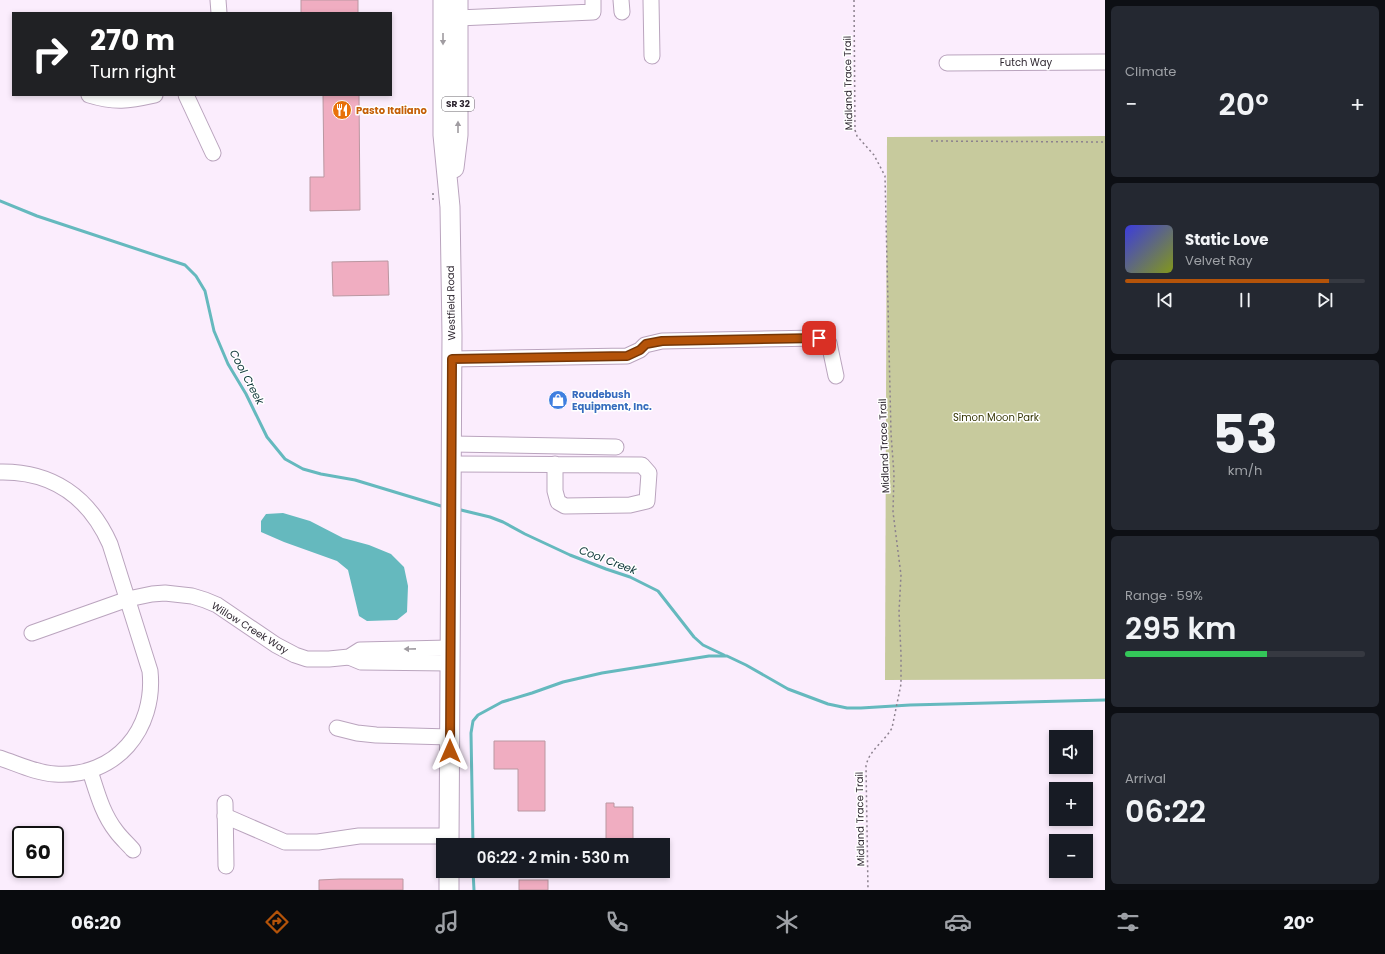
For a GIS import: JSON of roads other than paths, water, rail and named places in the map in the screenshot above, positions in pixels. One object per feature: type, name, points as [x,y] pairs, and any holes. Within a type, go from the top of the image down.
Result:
[{"type":"main road","name":"Westfield Road","points":[[443,0],[443,135],[450,207],[452,359],[449,838]]},
{"type":"main road","name":"Westfield Road","points":[[450,207],[458,135],[458,9]]},
{"type":"main road","points":[[449,878],[449,890]]},
{"type":"street","points":[[218,0],[219,12]]},
{"type":"street","points":[[458,9],[593,12],[592,0]]},
{"type":"street","points":[[651,0],[652,56]]},
{"type":"street","name":"Futch Way","points":[[947,63],[1105,62]]},
{"type":"street","points":[[93,96],[113,101],[125,101],[149,96]]},
{"type":"street","points":[[186,96],[213,153]]},
{"type":"street","points":[[452,359],[627,356],[640,350],[646,344],[662,341],[819,338],[826,339],[829,343],[836,376]]},
{"type":"street","points":[[452,444],[616,447]]},
{"type":"street","points":[[451,464],[555,464],[642,465],[649,473],[647,501],[630,505],[565,506],[558,502],[555,490],[555,464]]},
{"type":"street","points":[[0,472],[15,472],[54,482],[69,491],[81,501],[92,512],[103,527],[110,544],[150,671],[151,694],[148,711],[141,727],[131,742],[120,754],[90,771],[66,774],[47,773],[0,758]]},
{"type":"street","name":"Willow Creek Way","points":[[32,633],[128,600],[152,594],[179,594],[192,596],[216,605],[276,645],[295,655],[307,659],[349,657],[361,662],[449,655]]},
{"type":"street","points":[[336,728],[357,733],[376,735],[450,737]]},
{"type":"street","points":[[90,771],[110,823],[133,850]]},
{"type":"street","points":[[226,866],[225,809],[286,842],[318,842],[359,836],[436,839]]},
{"type":"water","points":[[283,513],[310,521],[343,538],[369,545],[391,554],[404,567],[408,586],[407,612],[397,620],[367,621],[359,616],[348,570],[337,561],[261,532],[261,521],[266,514]]},
{"type":"waterway","name":"Cool Creek","points":[[0,201],[37,216],[185,265],[196,276],[205,291],[214,331],[228,364],[246,394],[267,437],[285,459],[303,469],[355,480],[441,506]]},
{"type":"waterway","name":"Cool Creek","points":[[461,510],[490,517],[503,522],[570,555],[630,577],[658,591],[694,637],[703,645],[724,655]]},
{"type":"waterway","name":"Cool Creek","points":[[473,838],[471,733],[473,721],[478,715],[502,702],[563,682],[602,673],[709,656],[727,656],[788,689],[828,704],[847,708],[1105,700]]},
{"type":"waterway","points":[[473,878],[474,890]]},
{"type":"place","name":"Pasto Italiano","points":[[342,110]]},
{"type":"place","name":"Roudebush Equipment, Inc.","points":[[558,400]]},
{"type":"park label","name":"Simon Moon Park","points":[[996,417]]}]
